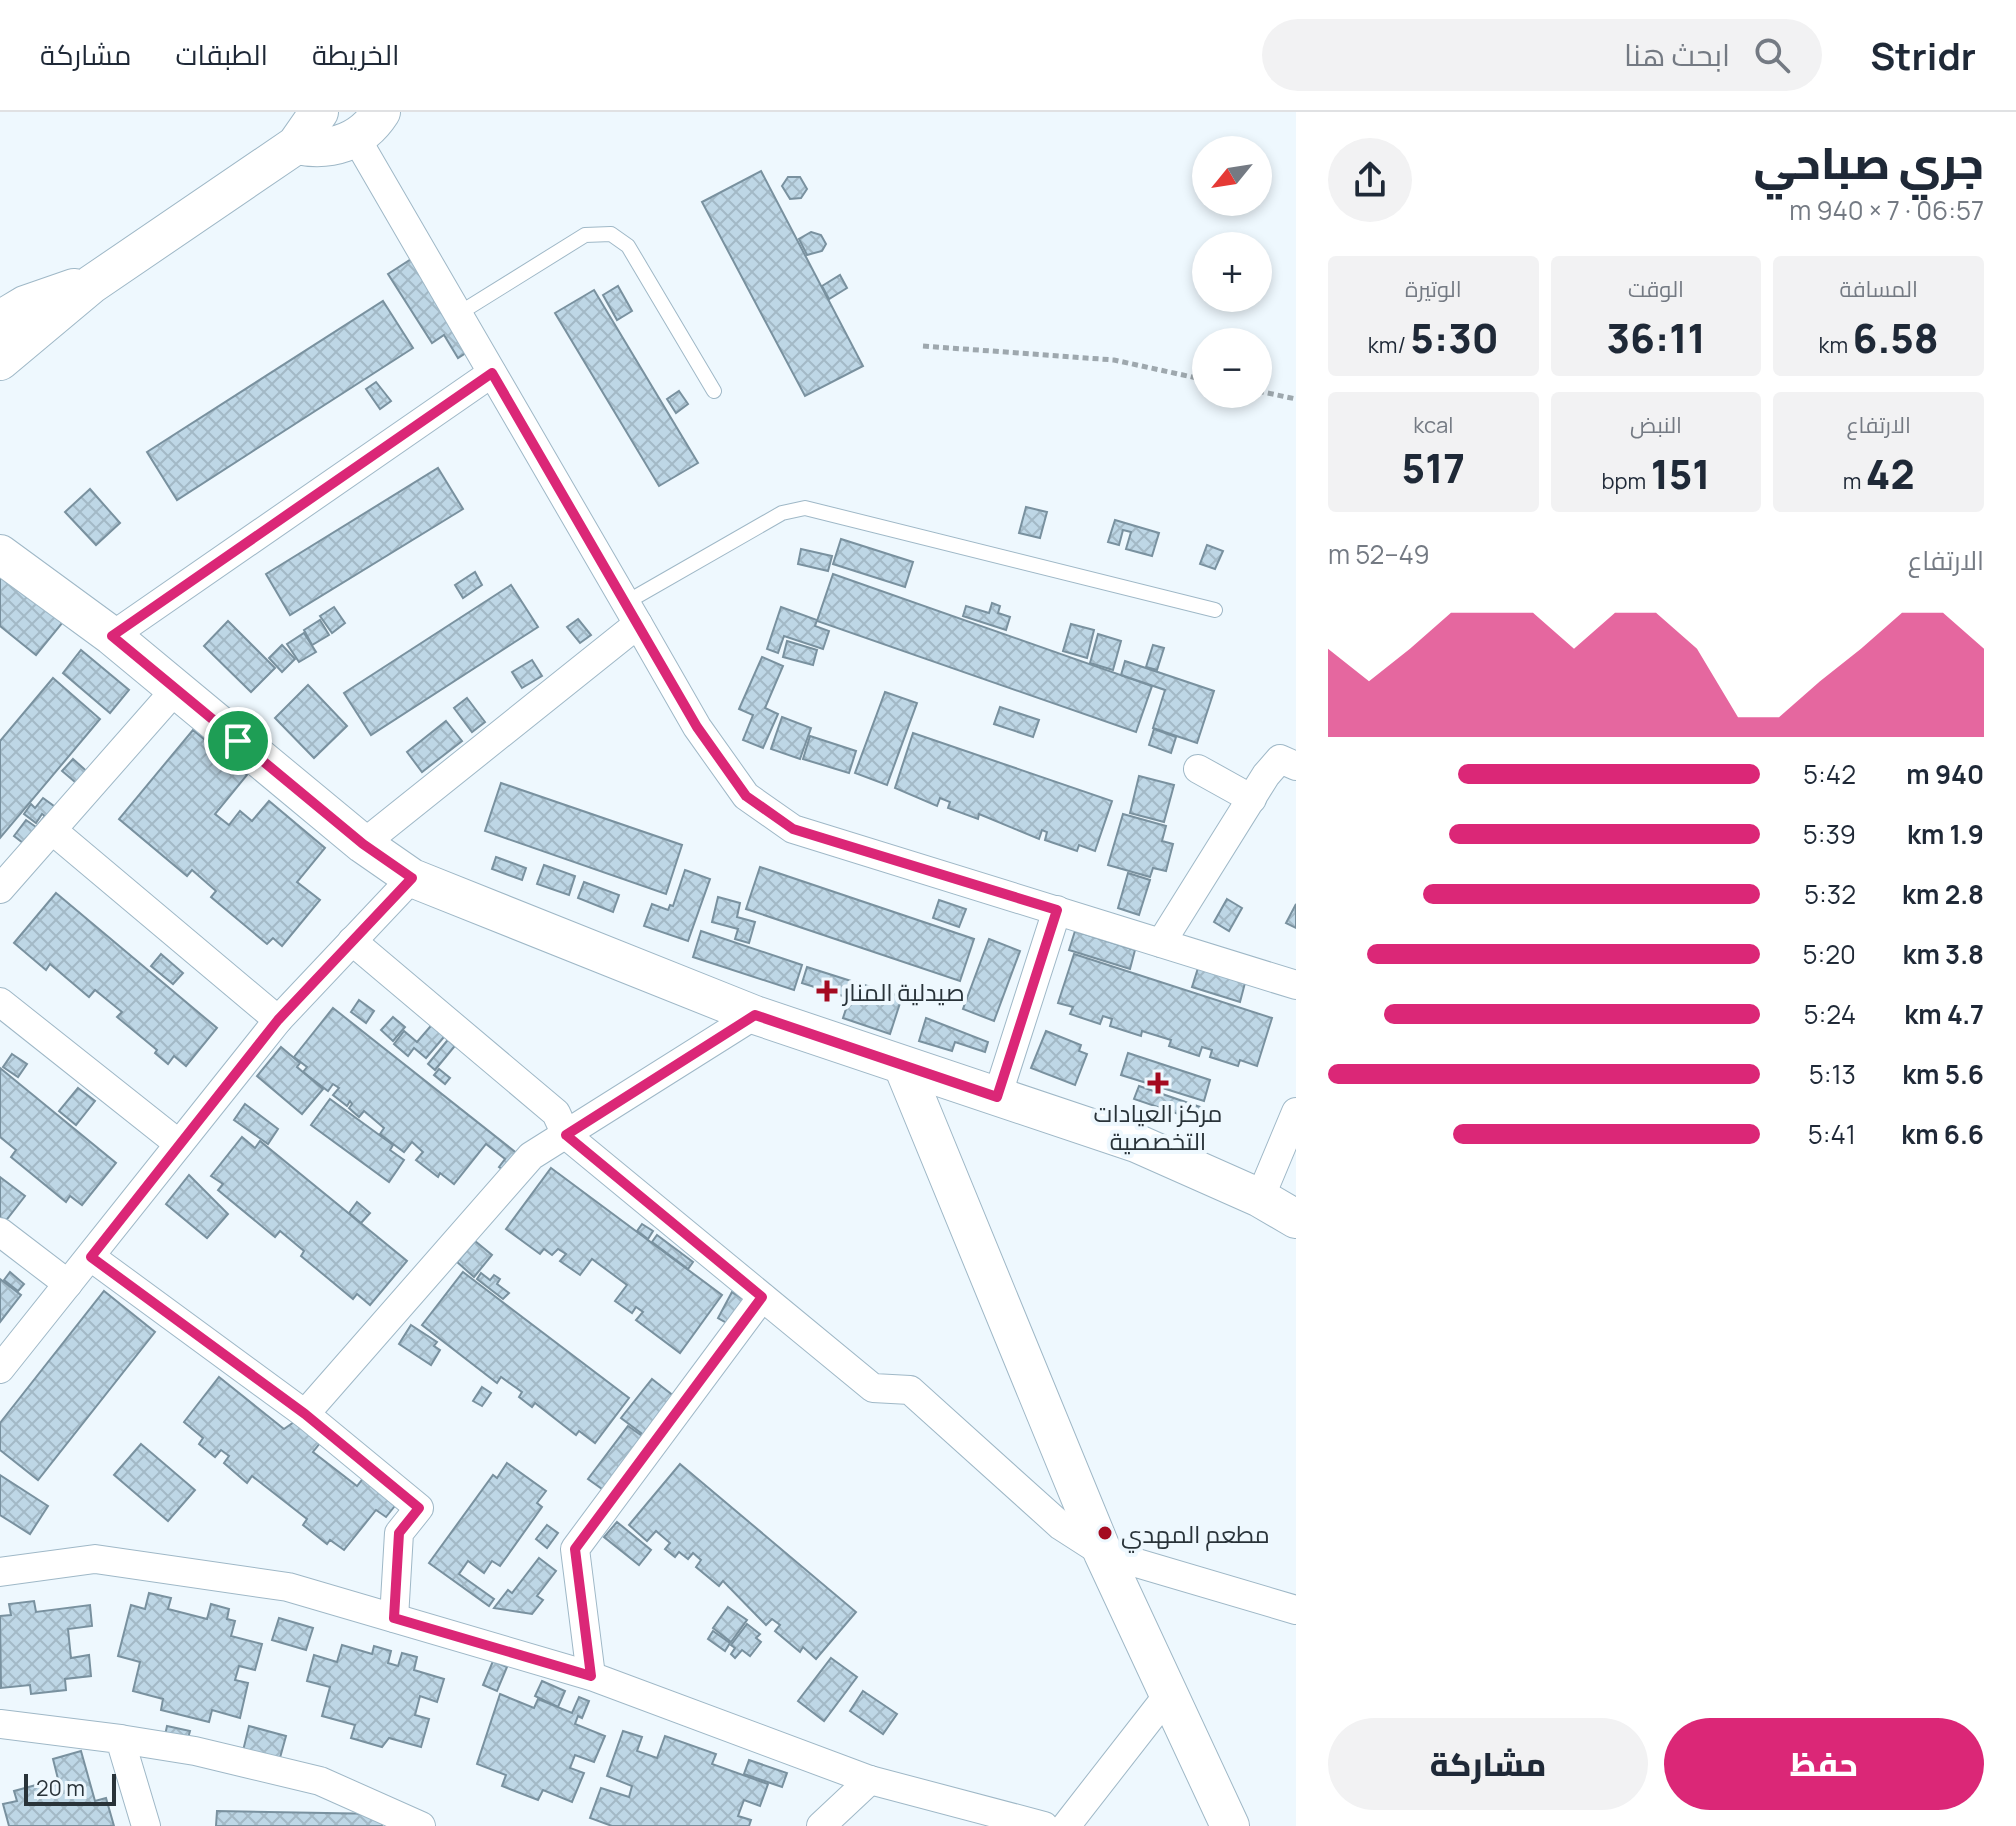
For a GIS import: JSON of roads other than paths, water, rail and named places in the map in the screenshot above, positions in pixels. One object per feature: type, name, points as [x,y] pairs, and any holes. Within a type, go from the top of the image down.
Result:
[{"type":"street","points":[[0,361],[92,284],[296,145],[319,112]]},
{"type":"street","points":[[296,145],[327,148],[369,125],[458,314],[697,727],[746,796],[793,829],[1296,985]]},
{"type":"street","points":[[0,320],[43,298],[92,284]]},
{"type":"street","points":[[112,636],[492,373]]},
{"type":"street","points":[[3,554],[112,636],[363,844],[412,878],[755,1015],[1136,1143],[1260,1198],[1296,1219]]},
{"type":"street","points":[[363,844],[632,613]]},
{"type":"street","points":[[0,889],[176,689]]},
{"type":"street","points":[[1161,943],[1280,759],[1296,766]]},
{"type":"street","points":[[1198,769],[1252,799]]},
{"type":"street","points":[[52,830],[278,1020]]},
{"type":"street","points":[[0,1369],[278,1020],[412,878]]},
{"type":"street","points":[[997,1097],[1057,910]]},
{"type":"street","points":[[352,941],[556,1113],[566,1135],[762,1297],[873,1388],[910,1390],[1061,1526],[1103,1553],[1296,1610]]},
{"type":"street","points":[[0,1002],[179,1144]]},
{"type":"street","points":[[305,1414],[531,1156],[755,1015]]},
{"type":"street","points":[[903,1066],[1103,1553],[1230,1826]]},
{"type":"street","points":[[1260,1198],[1296,1112]]},
{"type":"street","points":[[0,1232],[68,1284]]},
{"type":"street","points":[[91,1257],[305,1414],[419,1508],[399,1533],[394,1618]]},
{"type":"street","points":[[591,1676],[575,1549],[762,1297]]},
{"type":"street","points":[[0,1572],[95,1559],[288,1587],[591,1676],[870,1780],[1044,1826]]},
{"type":"street","points":[[1066,1826],[1168,1695]]},
{"type":"street","points":[[0,1724],[195,1751],[320,1781],[421,1826]]},
{"type":"street","points":[[120,1739],[146,1826]]},
{"type":"street","points":[[821,1826],[870,1780]]},
{"type":"lane","points":[[458,314],[585,235],[611,234],[628,246],[714,391]]},
{"type":"lane","points":[[632,613],[782,513],[805,508],[1215,610]]},
{"type":"place","name":"صيدلية المنار","points":[[827,991]]},
{"type":"place","name":"مركز العيادات التخصصية","points":[[1158,1083]]},
{"type":"place","name":"مطعم المهدي","points":[[1105,1533]]}]
